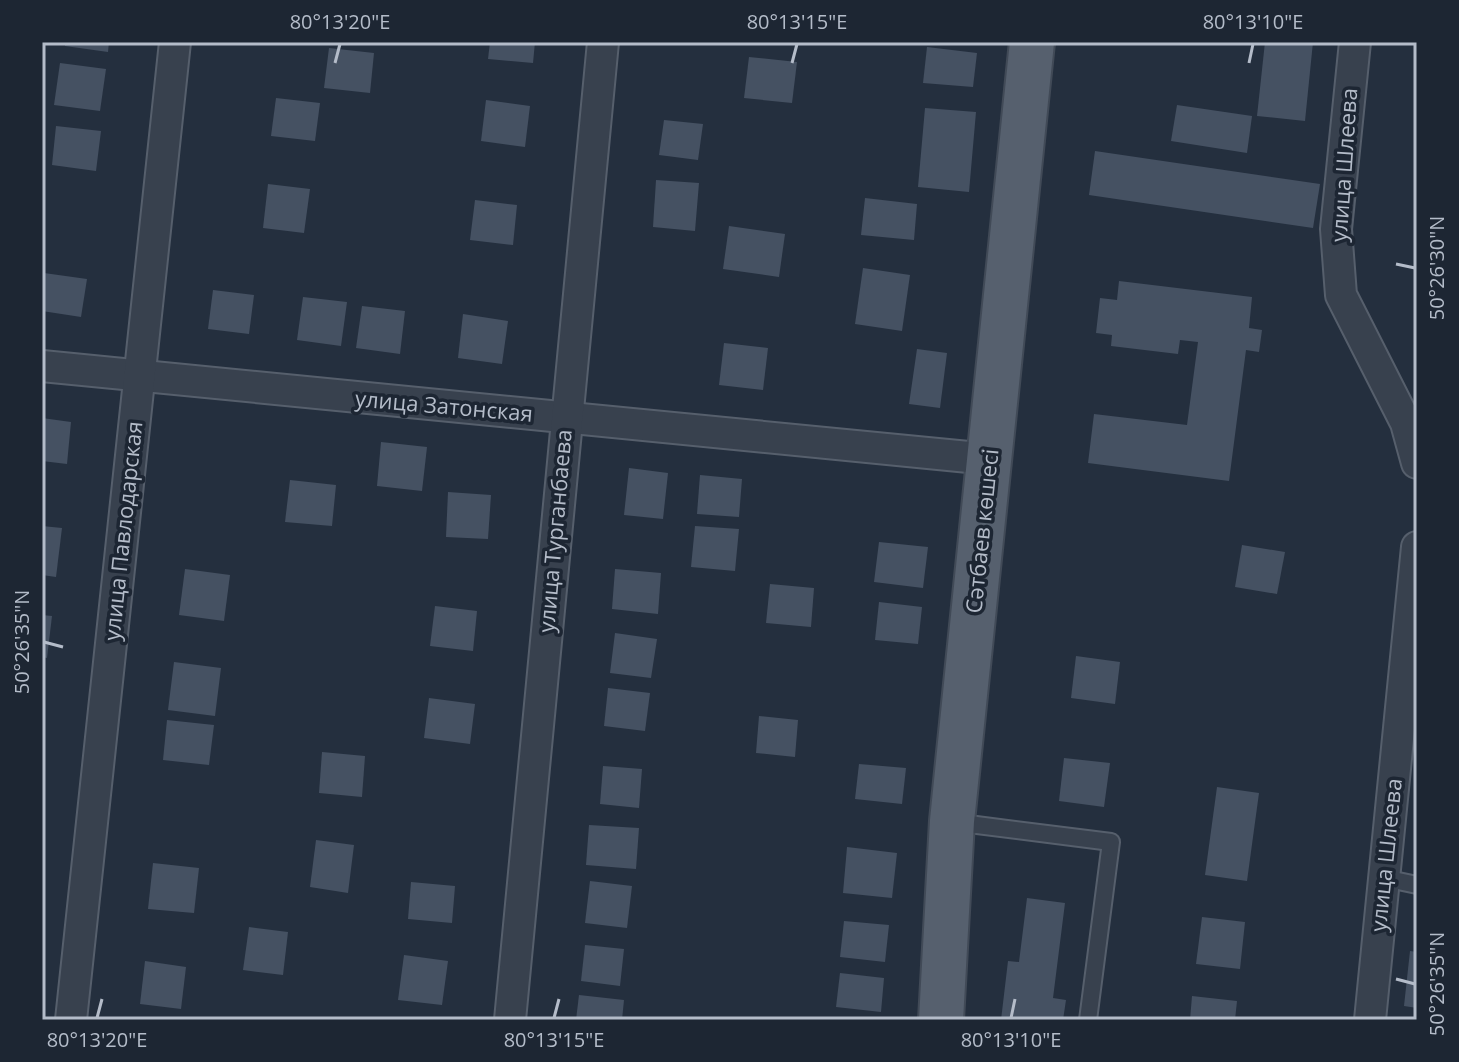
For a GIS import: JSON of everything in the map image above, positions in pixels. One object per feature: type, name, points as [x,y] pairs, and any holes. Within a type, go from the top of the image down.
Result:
[{"type":"main road","name":"Сәтбаев көшесі","points":[[941,1020],[952,821],[1032,42]]},
{"type":"street","name":"улица Павлодарская","points":[[71,1020],[175,42]]},
{"type":"street","name":"улица Турганбаева","points":[[510,1020],[603,42]]},
{"type":"street","name":"улица Шлеева","points":[[1355,42],[1336,229],[1341,295],[1406,423],[1417,463]]},
{"type":"street","name":"улица Затонская","points":[[42,366],[989,459]]},
{"type":"street","name":"улица Шлеева","points":[[1370,1020],[1417,547]]},
{"type":"lane","points":[[952,821],[1111,842],[1088,1020]]},
{"type":"lane","points":[[1384,878],[1417,885]]},
{"type":"building","points":[[65,42],[109,42],[108,52],[65,46]]},
{"type":"building","points":[[490,42],[535,42],[533,63],[488,59]]},
{"type":"building","points":[[1265,42],[1313,42],[1305,121],[1257,116]]},
{"type":"building","points":[[927,47],[977,53],[973,87],[923,83]]},
{"type":"building","points":[[329,48],[374,53],[370,93],[324,88]]},
{"type":"building","points":[[749,57],[797,62],[792,103],[744,98]]},
{"type":"building","points":[[60,63],[106,69],[100,111],[54,105]]},
{"type":"building","points":[[276,98],[320,103],[315,141],[271,136]]},
{"type":"building","points":[[486,100],[530,106],[525,147],[481,141]]},
{"type":"building","points":[[1177,105],[1252,116],[1247,153],[1171,141]]},
{"type":"building","points":[[925,108],[976,112],[969,192],[918,187]]},
{"type":"building","points":[[664,120],[703,124],[698,160],[659,155]]},
{"type":"building","points":[[56,126],[101,131],[96,171],[52,165]]},
{"type":"building","points":[[1095,151],[1320,184],[1313,228],[1089,195]]},
{"type":"building","points":[[656,180],[699,183],[695,231],[653,227]]},
{"type":"building","points":[[268,184],[310,189],[304,233],[263,228]]},
{"type":"building","points":[[865,198],[917,204],[914,240],[861,235]]},
{"type":"building","points":[[475,200],[517,205],[513,245],[470,240]]},
{"type":"building","points":[[729,226],[785,234],[779,277],[723,269]]},
{"type":"building","points":[[863,268],[910,275],[902,331],[855,324]]},
{"type":"building","points":[[44,273],[87,279],[81,317],[42,311]]},
{"type":"building","points":[[1119,281],[1252,297],[1249,328],[1262,330],[1259,352],[1246,350],[1229,481],[1088,463],[1094,414],[1187,425],[1198,342],[1180,340],[1178,354],[1111,346],[1112,335],[1096,333],[1100,298],[1117,300]]},
{"type":"building","points":[[213,290],[254,295],[249,334],[208,329]]},
{"type":"building","points":[[303,297],[347,302],[341,346],[297,340]]},
{"type":"building","points":[[362,306],[405,311],[400,354],[356,348]]},
{"type":"building","points":[[463,314],[508,321],[502,364],[458,358]]},
{"type":"building","points":[[724,343],[768,348],[763,390],[719,385]]},
{"type":"building","points":[[917,349],[947,353],[940,408],[909,404]]},
{"type":"building","points":[[42,418],[71,422],[67,464],[42,461]]},
{"type":"building","points":[[381,442],[427,447],[422,491],[377,486]]},
{"type":"building","points":[[629,468],[668,473],[663,519],[624,515]]},
{"type":"building","points":[[700,475],[742,479],[739,517],[697,514]]},
{"type":"building","points":[[290,480],[336,485],[332,526],[285,522]]},
{"type":"building","points":[[448,492],[491,495],[488,539],[446,537]]},
{"type":"building","points":[[42,526],[62,528],[56,577],[42,575]]},
{"type":"building","points":[[695,526],[739,529],[735,571],[691,567]]},
{"type":"building","points":[[879,542],[928,547],[923,588],[874,582]]},
{"type":"building","points":[[1242,545],[1285,552],[1277,594],[1235,587]]},
{"type":"building","points":[[185,569],[230,575],[224,621],[179,615]]},
{"type":"building","points":[[615,569],[661,573],[658,614],[612,609]]},
{"type":"building","points":[[770,584],[814,588],[811,627],[766,623]]},
{"type":"building","points":[[879,602],[922,607],[918,644],[875,640]]},
{"type":"building","points":[[435,606],[477,611],[473,651],[430,646]]},
{"type":"building","points":[[42,615],[52,616],[47,658],[42,657]]},
{"type":"building","points":[[615,633],[657,639],[651,678],[610,673]]},
{"type":"building","points":[[1076,656],[1120,662],[1115,704],[1071,698]]},
{"type":"building","points":[[174,662],[221,668],[215,716],[168,710]]},
{"type":"building","points":[[608,688],[650,693],[645,731],[604,726]]},
{"type":"building","points":[[429,698],[475,704],[470,744],[424,738]]},
{"type":"building","points":[[759,716],[798,720],[795,757],[756,753]]},
{"type":"building","points":[[167,720],[214,725],[209,765],[163,760]]},
{"type":"building","points":[[322,752],[365,756],[362,797],[319,793]]},
{"type":"building","points":[[1064,758],[1110,763],[1104,807],[1059,801]]},
{"type":"building","points":[[859,764],[906,768],[902,804],[855,799]]},
{"type":"building","points":[[603,766],[642,769],[639,808],[600,804]]},
{"type":"building","points":[[1217,787],[1259,793],[1247,881],[1205,875]]},
{"type":"building","points":[[589,825],[639,828],[636,869],[586,865]]},
{"type":"building","points":[[316,840],[354,845],[348,893],[310,887]]},
{"type":"building","points":[[847,847],[897,853],[892,898],[843,893]]},
{"type":"building","points":[[153,863],[199,868],[194,913],[148,909]]},
{"type":"building","points":[[590,881],[632,886],[627,928],[585,923]]},
{"type":"building","points":[[411,882],[455,886],[452,923],[408,919]]},
{"type":"building","points":[[1027,898],[1065,903],[1053,998],[1066,1000],[1063,1020],[1001,1020],[1008,961],[1019,962]]},
{"type":"building","points":[[1202,917],[1245,922],[1240,969],[1196,964]]},
{"type":"building","points":[[844,921],[889,925],[885,962],[840,957]]},
{"type":"building","points":[[249,927],[288,932],[283,975],[243,970]]},
{"type":"building","points":[[585,945],[624,949],[620,986],[581,981]]},
{"type":"building","points":[[1410,951],[1417,952],[1417,1008],[1404,1006]]},
{"type":"building","points":[[404,955],[448,961],[442,1005],[398,1000]]},
{"type":"building","points":[[145,961],[186,967],[181,1009],[140,1004]]},
{"type":"building","points":[[840,973],[884,978],[881,1012],[836,1007]]},
{"type":"building","points":[[579,995],[624,1000],[622,1020],[576,1020]]},
{"type":"building","points":[[1192,996],[1237,1001],[1235,1020],[1190,1020]]}]
